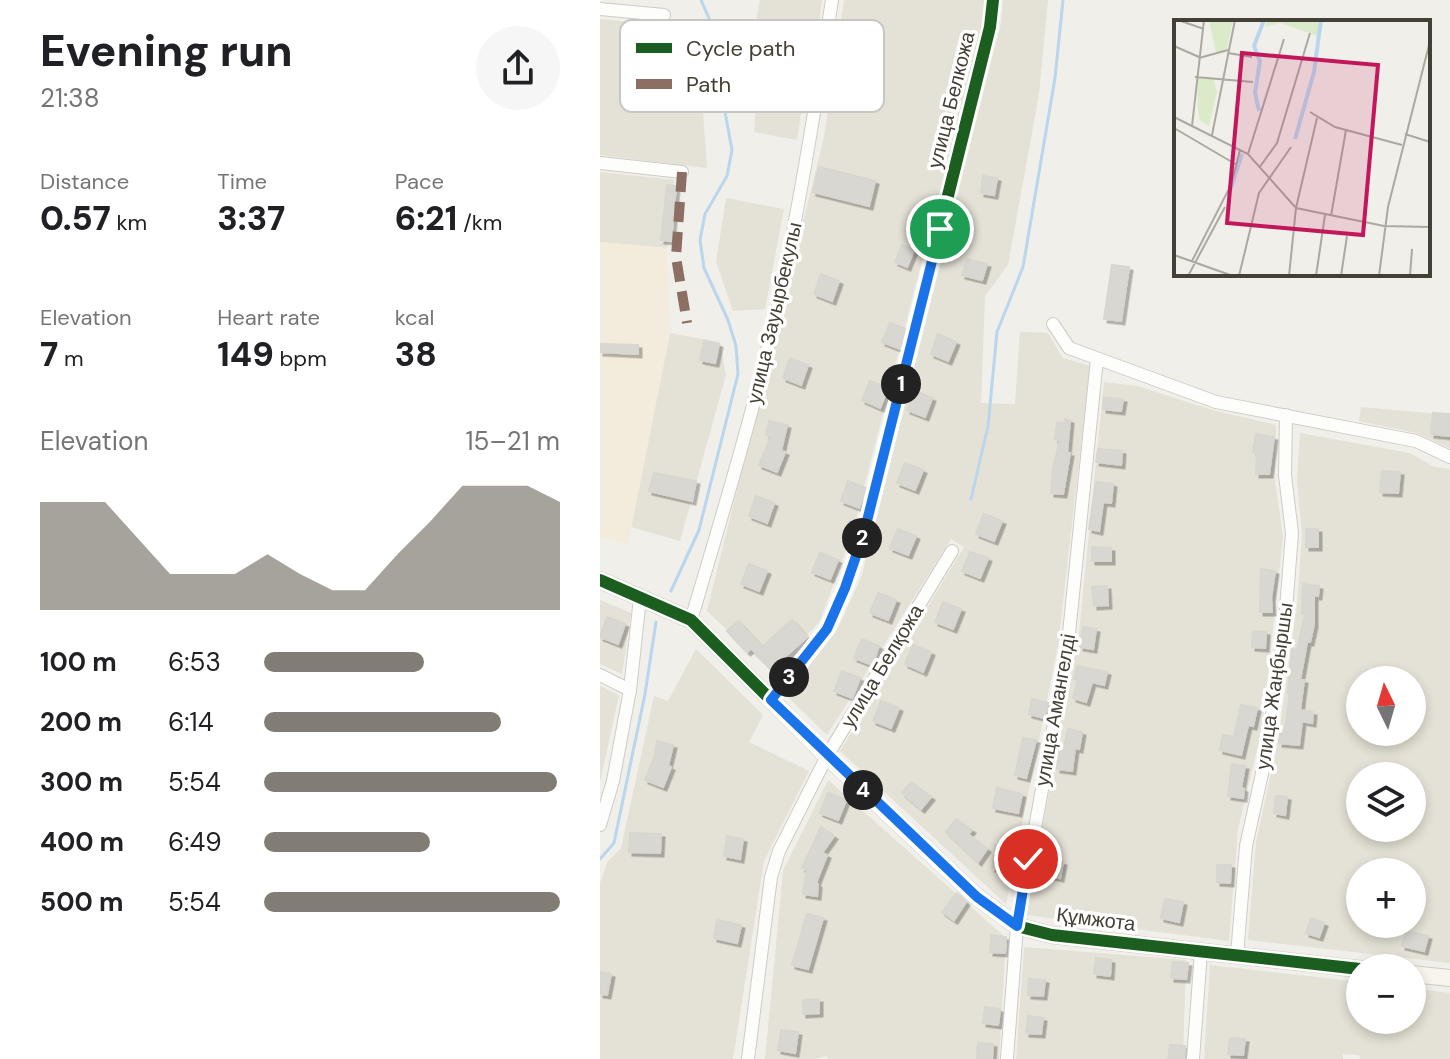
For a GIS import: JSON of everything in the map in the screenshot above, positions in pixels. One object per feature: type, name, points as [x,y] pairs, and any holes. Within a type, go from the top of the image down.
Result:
[{"type":"street","name":"улица Зауырбекулы","points":[[829,20],[832,0]]},
{"type":"street","name":"улица Белкожа","points":[[771,700],[827,629],[864,533],[990,27],[993,0]]},
{"type":"street","points":[[600,9],[664,15]]},
{"type":"street","name":"улица Зауырбекулы","points":[[691,620],[738,462],[778,306],[815,112]]},
{"type":"street","points":[[600,163],[682,172]]},
{"type":"street","points":[[1053,324],[1069,348],[1216,402],[1416,441],[1450,457]]},
{"type":"street","name":"улица Амангелді","points":[[1007,1059],[1017,926],[1067,653],[1097,359]]},
{"type":"street","name":"улица Жаңбыршы","points":[[1237,955],[1246,846],[1267,751],[1285,622],[1292,533],[1285,475],[1286,415]]},
{"type":"street","name":"улица Белқожа","points":[[748,1059],[771,877],[779,851],[827,756],[952,551]]},
{"type":"street","points":[[600,580],[691,620]]},
{"type":"street","points":[[600,825],[613,781],[630,690],[640,598]]},
{"type":"street","name":"Құмжота","points":[[691,620],[827,756],[977,897],[1017,926],[1052,935],[1346,967]]},
{"type":"street","points":[[600,675],[630,690]]},
{"type":"street","points":[[1193,1059],[1201,952]]},
{"type":"street","points":[[1426,975],[1450,978]]},
{"type":"shaded area","points":[[760,0],[822,0],[819,20],[756,20]]},
{"type":"shaded area","points":[[844,0],[984,0],[982,25],[853,531],[820,621],[772,672],[707,611],[828,112],[884,112],[884,20],[841,20]]},
{"type":"shaded area","points":[[1003,0],[1048,0],[1039,94],[1008,265],[985,296],[981,403],[1015,404],[1020,332],[1048,333],[1063,358],[1090,366],[1058,646],[1006,904],[840,751],[964,547],[951,539],[827,735],[787,696],[839,626],[862,575],[1001,23]]},
{"type":"shaded area","points":[[600,19],[620,21],[620,112],[703,112],[707,168],[600,155]]},
{"type":"shaded area","points":[[755,112],[801,112],[797,140],[754,132]]},
{"type":"shaded area","points":[[600,172],[674,180],[667,248],[600,242]]},
{"type":"shaded area","points":[[726,198],[784,209],[765,309],[733,311],[716,262]]},
{"type":"shaded area","points":[[600,242],[667,248],[670,333],[628,545],[600,536]]},
{"type":"shaded area","points":[[670,333],[720,342],[726,375],[680,541],[631,527]]},
{"type":"shaded area","points":[[1104,382],[1138,386],[1212,410],[1276,425],[1275,480],[1283,537],[1262,729],[1238,829],[1229,941],[1026,915],[1079,633]]},
{"type":"shaded area","points":[[1361,407],[1450,415],[1450,448],[1416,433],[1359,421]]},
{"type":"shaded area","points":[[1300,433],[1410,453],[1434,467],[1450,469],[1450,963],[1426,960],[1426,954],[1371,954],[1248,940],[1256,842],[1278,741],[1297,605],[1302,535],[1297,480]]},
{"type":"shaded area","points":[[600,600],[631,613],[622,674],[600,664]]},
{"type":"shaded area","points":[[696,649],[763,715],[749,742],[809,771],[764,861],[733,1059],[600,1059],[600,883],[608,861],[621,848],[654,696],[668,701]]},
{"type":"shaded area","points":[[600,686],[619,695],[600,782]]},
{"type":"shaded area","points":[[828,780],[1006,938],[999,1059],[828,1059],[826,1056],[816,1059],[765,1059],[783,871]]},
{"type":"shaded area","points":[[1024,947],[1186,960],[1183,1059],[1016,1059]]},
{"type":"shaded area","points":[[1210,965],[1346,980],[1346,1034],[1426,1034],[1426,990],[1450,993],[1450,1059],[1360,1059],[1359,1055],[1343,1054],[1343,1059],[1204,1059]]},
{"type":"building","points":[[819,167],[875,181],[869,206],[813,192]]},
{"type":"building","points":[[983,176],[997,178],[994,195],[981,193]]},
{"type":"building","points":[[667,185],[676,186],[671,241],[661,240]]},
{"type":"building","points":[[902,245],[914,250],[907,267],[895,262]]},
{"type":"building","points":[[967,259],[987,264],[982,280],[962,275]]},
{"type":"building","points":[[1112,265],[1129,267],[1121,321],[1104,319]]},
{"type":"building","points":[[821,274],[839,281],[832,301],[814,294]]},
{"type":"building","points":[[890,323],[906,329],[900,349],[882,342]]},
{"type":"building","points":[[938,334],[956,342],[948,361],[931,354]]},
{"type":"building","points":[[704,341],[719,344],[715,363],[700,360]]},
{"type":"building","points":[[600,344],[638,345],[638,354],[600,352]]},
{"type":"building","points":[[790,358],[808,365],[801,385],[783,378]]},
{"type":"building","points":[[870,381],[888,388],[880,408],[862,400]]},
{"type":"building","points":[[915,391],[932,398],[925,417],[907,410]]},
{"type":"building","points":[[1104,398],[1123,399],[1121,411],[1103,409]]},
{"type":"building","points":[[1433,413],[1450,414],[1450,436],[1431,434]]},
{"type":"building","points":[[1065,419],[1070,420],[1067,453],[1070,453],[1063,494],[1051,493],[1060,440],[1055,439],[1057,423],[1064,423]]},
{"type":"building","points":[[769,421],[787,425],[781,451],[785,452],[777,472],[759,465],[771,436],[766,435]]},
{"type":"building","points":[[1256,434],[1274,437],[1269,474],[1256,474],[1257,453],[1253,452]]},
{"type":"building","points":[[1098,449],[1122,451],[1121,465],[1096,462]]},
{"type":"building","points":[[905,463],[923,470],[915,490],[897,483]]},
{"type":"building","points":[[1382,471],[1400,472],[1398,493],[1380,492]]},
{"type":"building","points":[[654,473],[696,481],[692,501],[649,491]]},
{"type":"building","points":[[848,481],[866,488],[859,508],[841,501]]},
{"type":"building","points":[[1096,482],[1113,484],[1111,503],[1103,502],[1099,531],[1089,529]]},
{"type":"building","points":[[756,496],[774,503],[767,523],[749,516]]},
{"type":"building","points":[[984,514],[1002,521],[994,541],[976,534]]},
{"type":"building","points":[[898,529],[916,536],[908,555],[890,548]]},
{"type":"building","points":[[1306,529],[1318,529],[1318,547],[1306,547]]},
{"type":"building","points":[[1092,547],[1111,548],[1111,561],[1092,561]]},
{"type":"building","points":[[970,552],[988,558],[980,578],[962,571]]},
{"type":"building","points":[[820,553],[838,560],[830,579],[812,572]]},
{"type":"building","points":[[749,564],[767,571],[759,591],[741,584]]},
{"type":"building","points":[[1261,569],[1275,571],[1272,612],[1260,612]]},
{"type":"building","points":[[1303,584],[1319,586],[1318,596],[1314,595],[1314,624],[1310,642],[1307,642],[1300,680],[1304,680],[1300,710],[1313,712],[1312,723],[1302,721],[1299,745],[1279,743],[1281,729],[1285,730],[1290,694],[1292,649],[1297,650],[1305,614],[1302,614]]},
{"type":"building","points":[[1107,586],[1108,605],[1094,606],[1092,587]]},
{"type":"building","points":[[878,593],[896,600],[888,620],[870,613]]},
{"type":"building","points":[[943,602],[961,609],[953,629],[935,622]]},
{"type":"building","points":[[607,617],[625,624],[618,644],[600,637]]},
{"type":"building","points":[[792,620],[807,637],[771,669],[751,648],[747,652],[727,631],[738,621],[762,647]]},
{"type":"building","points":[[1083,627],[1096,629],[1093,649],[1080,647]]},
{"type":"building","points":[[1253,631],[1266,632],[1265,648],[1252,647]]},
{"type":"building","points":[[862,639],[879,646],[872,665],[854,658]]},
{"type":"building","points":[[913,645],[931,652],[923,672],[905,664]]},
{"type":"building","points":[[1077,666],[1107,672],[1104,685],[1092,682],[1086,702],[1073,698],[1078,680],[1074,679]]},
{"type":"building","points":[[842,671],[860,678],[852,698],[834,691]]},
{"type":"building","points":[[1032,699],[1048,703],[1044,718],[1029,714]]},
{"type":"building","points":[[881,701],[899,708],[891,728],[873,721]]},
{"type":"building","points":[[1241,705],[1257,708],[1253,726],[1248,725],[1241,755],[1220,750],[1223,735],[1234,737]]},
{"type":"building","points":[[1068,729],[1082,732],[1079,749],[1075,748],[1072,771],[1057,769],[1059,752],[1063,752]]},
{"type":"building","points":[[1023,738],[1036,740],[1026,778],[1015,775]]},
{"type":"building","points":[[657,741],[673,745],[668,766],[671,767],[663,787],[645,780]]},
{"type":"building","points":[[1232,764],[1245,766],[1241,788],[1244,789],[1243,798],[1228,796]]},
{"type":"building","points":[[911,782],[931,797],[921,809],[902,793]]},
{"type":"building","points":[[997,788],[1022,794],[1018,813],[993,808]]},
{"type":"building","points":[[828,793],[846,800],[838,820],[820,813]]},
{"type":"building","points":[[1276,796],[1287,797],[1285,815],[1274,813]]},
{"type":"building","points":[[956,819],[972,830],[968,834],[987,849],[978,862],[946,832]]},
{"type":"building","points":[[821,827],[834,836],[822,853],[827,855],[816,883],[817,896],[803,894],[807,869],[802,868]]},
{"type":"building","points":[[630,833],[661,834],[660,853],[629,852]]},
{"type":"building","points":[[727,836],[743,839],[740,859],[724,856]]},
{"type":"building","points":[[996,846],[1007,848],[1003,870],[992,868]]},
{"type":"building","points":[[1044,858],[1063,862],[1060,878],[1041,874]]},
{"type":"building","points":[[1217,865],[1231,865],[1230,883],[1217,882]]},
{"type":"building","points":[[957,893],[966,902],[954,920],[942,912]]},
{"type":"building","points":[[1165,899],[1183,902],[1179,922],[1161,918]]},
{"type":"building","points":[[807,914],[823,918],[808,969],[792,965]]},
{"type":"building","points":[[1311,918],[1324,923],[1319,937],[1306,933]]},
{"type":"building","points":[[717,920],[741,925],[737,943],[714,938]]},
{"type":"building","points":[[991,935],[1006,937],[1005,953],[990,952]]},
{"type":"building","points":[[1428,936],[1424,951],[1402,946],[1404,938]]},
{"type":"building","points":[[1096,958],[1111,960],[1110,976],[1094,974]]},
{"type":"building","points":[[1173,962],[1188,963],[1186,979],[1171,978]]},
{"type":"building","points":[[600,972],[611,974],[607,995],[600,994]]},
{"type":"building","points":[[1029,979],[1045,980],[1043,996],[1028,995]]},
{"type":"building","points":[[819,999],[819,1013],[803,1014],[803,1000]]},
{"type":"building","points":[[985,1007],[1000,1009],[998,1025],[983,1023]]},
{"type":"building","points":[[1028,1016],[1043,1018],[1041,1034],[1026,1033]]},
{"type":"building","points":[[781,1030],[798,1032],[795,1053],[778,1050]]},
{"type":"building","points":[[1230,1038],[1245,1039],[1243,1055],[1228,1054]]},
{"type":"building","points":[[978,1043],[993,1044],[992,1059],[977,1059]]},
{"type":"building","points":[[1170,1045],[1185,1046],[1184,1059],[1168,1059]]},
{"type":"waterway","points":[[701,0],[710,20]]},
{"type":"waterway","points":[[971,499],[988,426],[997,332],[1023,267],[1055,78],[1063,0]]},
{"type":"waterway","points":[[671,591],[699,530],[738,374],[736,346],[728,320],[704,268],[700,240],[705,214],[727,176],[732,150],[725,112]]},
{"type":"waterway","points":[[600,859],[614,843],[645,694],[656,622]]},
{"type":"marked path","points":[[682,172],[676,257],[687,323]]},
{"type":"cycle path","points":[[771,700],[827,629],[864,533],[990,27],[993,0]]},
{"type":"cycle path","points":[[600,580],[691,620],[827,756],[977,897],[1017,926],[1052,935],[1346,967]]},
{"type":"route","points":[[940,229],[864,533],[845,588],[827,629],[771,700],[977,897],[1017,926],[1028,859]]}]
